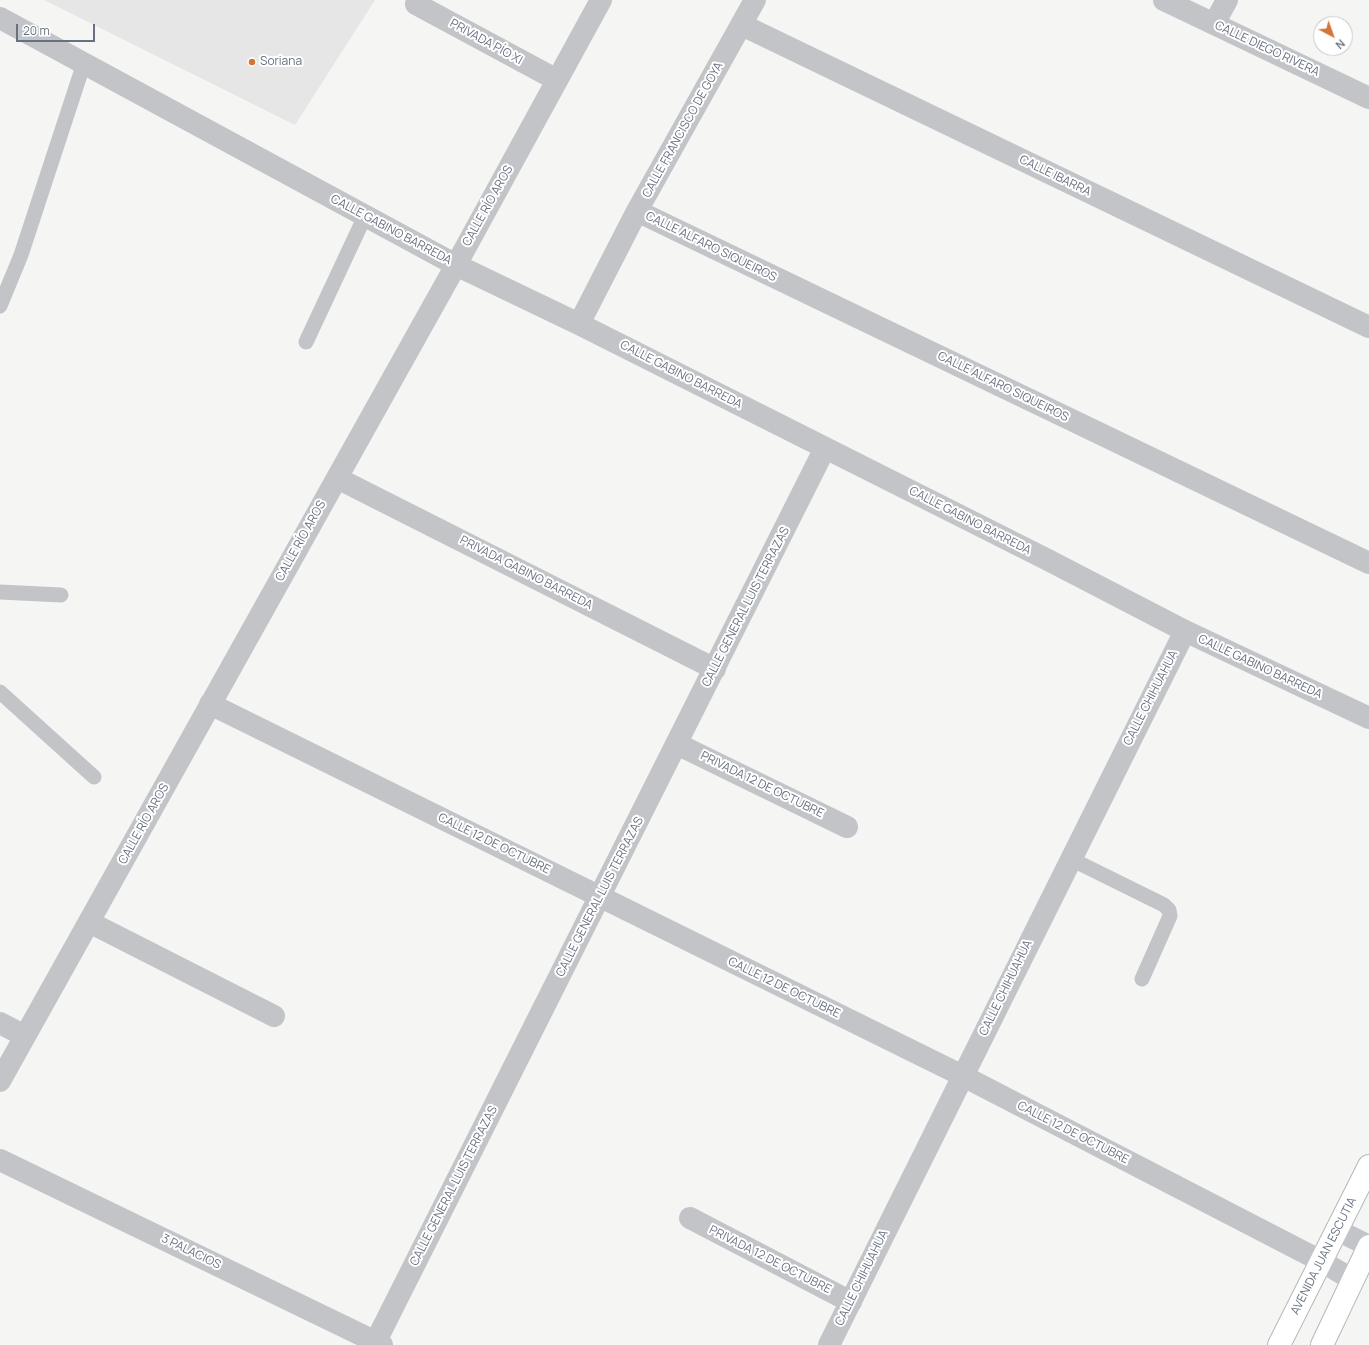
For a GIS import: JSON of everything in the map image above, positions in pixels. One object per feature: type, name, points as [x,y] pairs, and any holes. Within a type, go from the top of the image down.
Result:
[{"type":"main road","name":"AVENIDA JUAN ESCUTIA","points":[[1279,1345],[1369,1166]]},
{"type":"main road","points":[[1322,1345],[1369,1246]]},
{"type":"street","name":"CALLE RÍO AROS","points":[[0,1081],[456,265],[601,0]]},
{"type":"street","name":"CALLE FRANCISCO DE GOYA","points":[[579,324],[637,211],[755,0]]},
{"type":"street","name":"CALLE DIEGO RIVERA","points":[[1164,0],[1369,98]]},
{"type":"street","points":[[1214,24],[1227,0]]},
{"type":"street","name":"PRIVADA PÍO XI","points":[[416,4],[557,80]]},
{"type":"street","name":"CALLE GABINO BARREDA","points":[[0,18],[456,265],[579,324],[1048,560],[1184,631],[1369,718]]},
{"type":"street","name":"CALLE IBARRA","points":[[742,25],[1369,327]]},
{"type":"street","name":"CALLE ALFARO SIQUEIROS","points":[[637,211],[1369,563]]},
{"type":"street","name":"CALLE GENERAL LUIS TERRAZAS","points":[[377,1344],[825,448]]},
{"type":"street","name":"PRIVADA GABINO BARREDA","points":[[336,478],[715,669]]},
{"type":"street","name":"CALLE CHIHUAHUA","points":[[829,1345],[1184,631]]},
{"type":"street","name":"CALLE 12 DE OCTUBRE","points":[[210,704],[962,1076],[1321,1261],[1353,1280]]},
{"type":"street","name":"PRIVADA 12 DE OCTUBRE","points":[[677,744],[847,827]]},
{"type":"street","points":[[89,922],[274,1016]]},
{"type":"street","points":[[0,1023],[25,1036]]},
{"type":"street","name":"3 PALACIOS","points":[[0,1160],[377,1344]]},
{"type":"street","name":"PRIVADA 12 DE OCTUBRE","points":[[690,1218],[851,1302]]},
{"type":"street","points":[[1337,1230],[1369,1246]]},
{"type":"lane","points":[[0,306],[21,254],[84,63]]},
{"type":"lane","points":[[306,342],[366,216]]},
{"type":"lane","points":[[0,592],[61,596]]},
{"type":"lane","points":[[0,692],[94,777]]},
{"type":"lane","points":[[1071,859],[1164,905],[1169,910],[1170,916],[1142,979]]},
{"type":"shaded area","name":"Soriana","points":[[44,0],[375,0],[295,125]]},
{"type":"place","name":"Soriana","points":[[252,62]]}]
